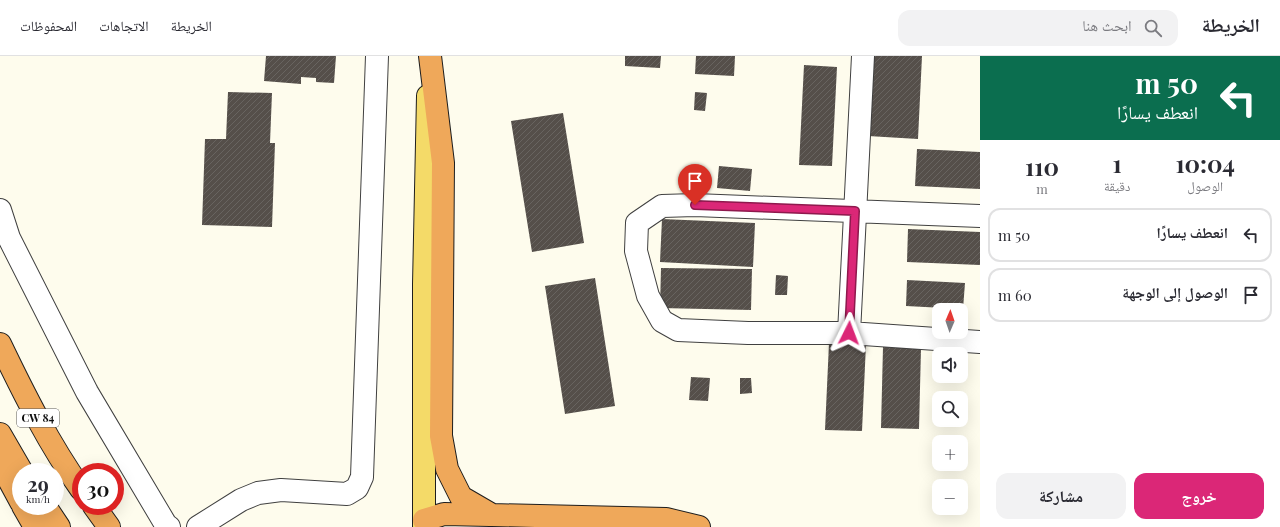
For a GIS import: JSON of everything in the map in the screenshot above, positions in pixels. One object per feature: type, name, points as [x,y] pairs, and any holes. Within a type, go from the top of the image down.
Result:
[{"type":"highway","points":[[430,56],[443,163],[441,436],[447,469],[461,497],[492,515]]},
{"type":"highway","name":"CW 84","points":[[0,344],[29,402],[72,476]]},
{"type":"highway","points":[[0,434],[17,463]]},
{"type":"highway","points":[[0,458],[12,485]]},
{"type":"highway","points":[[426,524],[444,514],[666,519],[699,527]]},
{"type":"highway","points":[[28,515],[35,527]]},
{"type":"highway","points":[[50,515],[59,527]]},
{"type":"highway","points":[[100,515],[109,527]]},
{"type":"main road","points":[[426,524],[424,284],[430,56]]},
{"type":"street","points":[[198,527],[241,500],[258,493],[281,490],[347,494],[357,488],[362,477],[377,56]]},
{"type":"street","points":[[849,333],[863,56]]},
{"type":"street","points":[[980,216],[695,205],[662,206],[637,223],[636,252],[648,296],[662,321],[678,330],[849,333],[980,342]]},
{"type":"street","points":[[0,210],[9,238],[87,392],[166,525],[169,527]]},
{"type":"building","points":[[266,56],[336,56],[334,83],[316,82],[316,78],[301,77],[301,84],[264,81]]},
{"type":"building","points":[[625,56],[661,56],[660,68],[625,66]]},
{"type":"building","points":[[696,56],[735,56],[734,76],[695,74]]},
{"type":"building","points":[[872,56],[922,56],[918,139],[868,136]]},
{"type":"building","points":[[804,65],[837,67],[832,166],[799,165]]},
{"type":"building","points":[[228,92],[272,93],[270,143],[275,143],[272,227],[202,225],[205,139],[226,139]]},
{"type":"building","points":[[695,92],[707,93],[705,111],[694,110]]},
{"type":"building","points":[[563,113],[584,243],[532,252],[511,121]]},
{"type":"building","points":[[917,149],[980,152],[980,189],[915,186]]},
{"type":"building","points":[[719,166],[752,169],[750,191],[717,188]]},
{"type":"building","points":[[662,219],[755,223],[753,267],[660,262]]},
{"type":"building","points":[[908,229],[980,232],[980,265],[907,262]]},
{"type":"building","points":[[661,268],[752,269],[751,310],[660,308]]},
{"type":"building","points":[[776,275],[788,276],[787,295],[775,295]]},
{"type":"building","points":[[595,278],[615,406],[565,414],[545,286]]},
{"type":"building","points":[[907,280],[965,283],[963,303],[932,303],[932,307],[906,306]]},
{"type":"building","points":[[829,343],[866,344],[862,431],[825,430]]},
{"type":"building","points":[[883,347],[921,348],[919,429],[881,428]]},
{"type":"building","points":[[691,377],[710,378],[708,401],[689,400]]},
{"type":"building","points":[[740,378],[751,378],[752,393],[740,394]]},
{"type":"route","points":[[695,205],[855,211],[849,333]]}]
